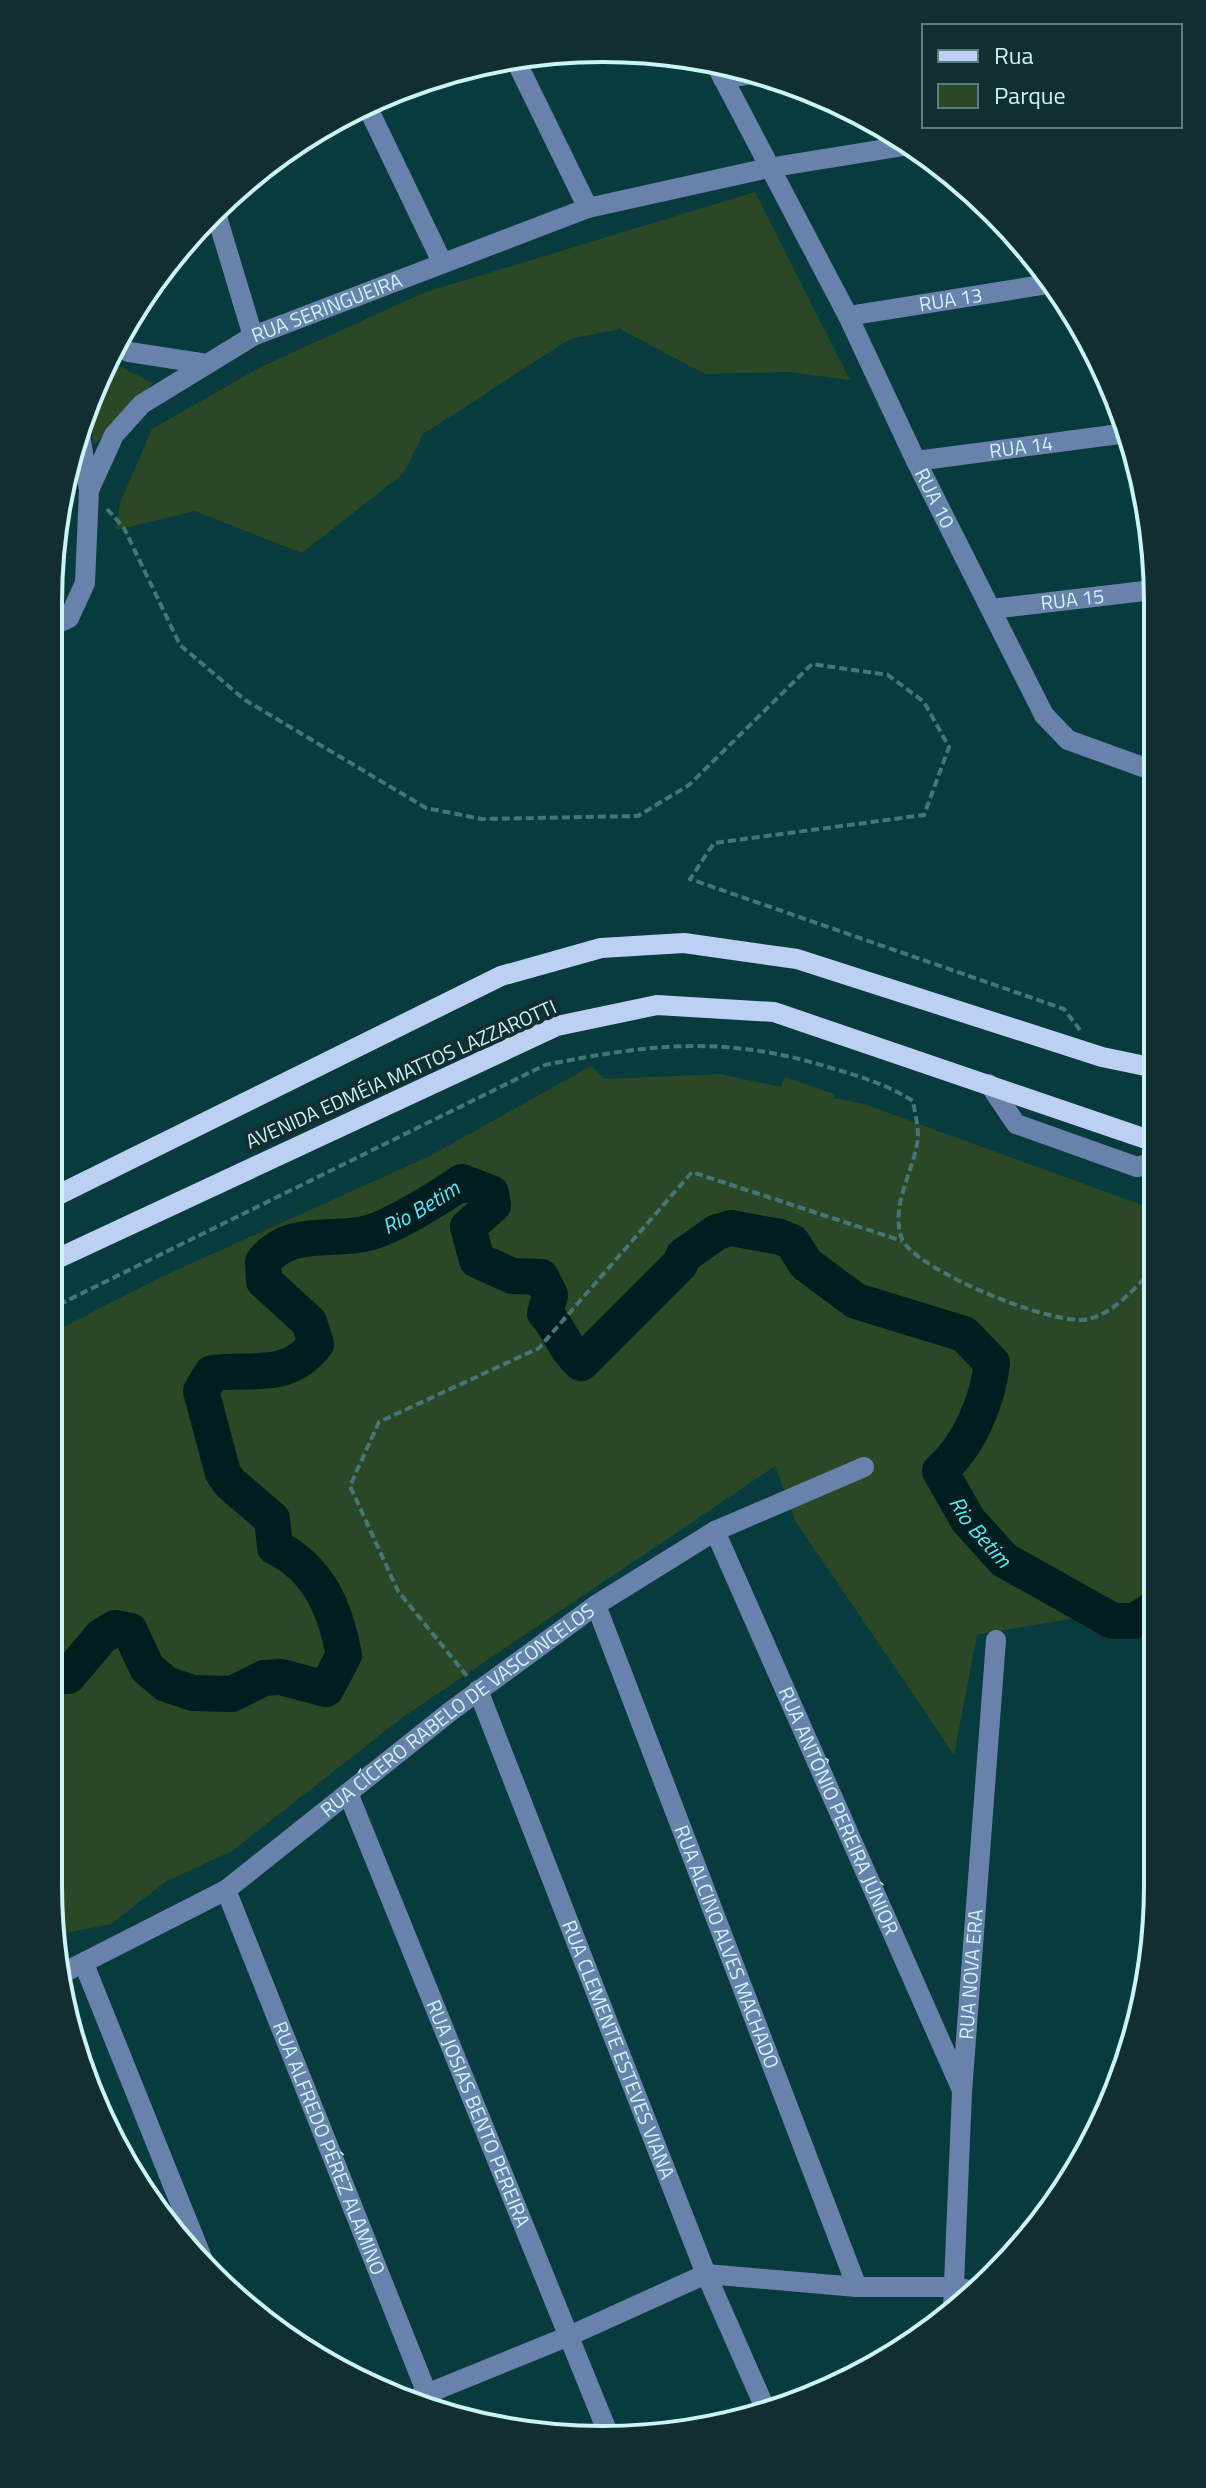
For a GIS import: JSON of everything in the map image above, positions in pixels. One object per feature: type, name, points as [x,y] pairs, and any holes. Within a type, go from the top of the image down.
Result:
[{"type":"main road","name":"AVENIDA EDMÉIA MATTOS LAZZAROTTI","points":[[62,1193],[501,976],[601,948],[684,943],[797,959],[1102,1057],[1144,1066]]},
{"type":"main road","name":"AVENIDA EDMÉIA MATTOS LAZZAROTTI","points":[[62,1256],[557,1026],[657,1005],[774,1012],[1144,1138]]},
{"type":"street","points":[[520,69],[588,208]]},
{"type":"street","name":"RUA 10","points":[[721,75],[848,316],[916,461],[1044,715],[1068,740],[1144,767]]},
{"type":"street","points":[[723,79],[732,77]]},
{"type":"street","points":[[371,115],[442,262]]},
{"type":"street","name":"RUA SERINGUEIRA","points":[[62,621],[69,618],[85,583],[89,490],[114,435],[142,404],[253,336],[588,208],[768,168],[895,147]]},
{"type":"street","points":[[218,222],[253,336]]},
{"type":"street","name":"RUA 13","points":[[848,316],[1040,285]]},
{"type":"street","points":[[125,350],[207,364]]},
{"type":"street","name":"RUA 14","points":[[916,461],[1117,434]]},
{"type":"street","points":[[83,453],[89,490]]},
{"type":"street","name":"RUA 15","points":[[991,609],[1144,591]]},
{"type":"street","points":[[989,1084],[1016,1124],[1137,1167],[1144,1165]]},
{"type":"street","name":"RUA CÍCERO RABELO DE VASCONCELOS","points":[[69,1970],[226,1890],[478,1690],[596,1605],[715,1531],[864,1467]]},
{"type":"street","name":"RUA ANTÔNIO PEREIRA JÚNIOR","points":[[715,1531],[962,2092]]},
{"type":"street","name":"RUA ALCINO ALVES MACHADO","points":[[596,1605],[857,2287]]},
{"type":"street","name":"RUA NOVA ERA","points":[[954,2297],[962,2092],[996,1640]]},
{"type":"street","name":"RUA CLEMENTE ESTEVES VIANA","points":[[478,1690],[706,2274],[762,2402]]},
{"type":"street","name":"RUA JOSIAS BENTO PEREIRA","points":[[348,1793],[605,2426]]},
{"type":"street","name":"RUA ALFREDO PÉREZ ALAMINO","points":[[226,1890],[423,2395]]},
{"type":"street","points":[[84,1964],[195,2241]]},
{"type":"street","points":[[431,2398],[706,2274],[857,2287],[964,2289]]},
{"type":"path","points":[[89,490],[124,528],[180,645],[245,700],[426,808],[482,819],[638,816],[689,785],[812,664],[888,675],[924,702],[949,747],[924,815],[714,843],[690,879],[1064,1009],[1102,1057]]},
{"type":"path","points":[[62,1303],[545,1065],[629,1048],[712,1043],[788,1054],[888,1085],[913,1101],[918,1140],[898,1216],[902,1241]]},
{"type":"path","points":[[478,1690],[398,1591],[350,1486],[379,1422],[539,1348],[692,1172],[902,1241],[920,1258],[1006,1304],[1054,1317],[1087,1320],[1116,1305],[1144,1278]]},
{"type":"green space","points":[[755,192],[850,380],[788,372],[705,374],[620,329],[570,339],[423,434],[404,473],[302,553],[195,511],[116,530],[120,503],[152,429],[261,367],[423,293]]},
{"type":"green space","points":[[117,365],[153,383],[94,445],[91,428]]},
{"type":"green space","points":[[591,1066],[604,1079],[720,1074],[781,1087],[785,1077],[834,1094],[834,1098],[864,1104],[1144,1206],[1144,1615],[1103,1613],[977,1635],[954,1755],[795,1520],[775,1466],[403,1717],[232,1851],[165,1882],[111,1924],[64,1933],[62,1328],[161,1277],[432,1155]]},
{"type":"waterway","name":"Rio Betim","points":[[62,1676],[68,1676],[101,1637],[115,1628],[130,1631],[147,1668],[166,1684],[193,1693],[232,1694],[264,1678],[281,1677],[326,1689],[344,1655],[330,1606],[314,1578],[275,1547],[272,1519],[230,1483],[223,1473],[201,1391],[212,1373],[282,1368],[305,1356],[316,1344],[309,1322],[264,1281],[263,1262],[275,1250],[302,1239],[365,1234],[380,1229],[462,1182],[491,1193],[493,1205],[468,1227],[477,1260],[512,1276],[541,1277],[550,1295],[545,1313],[570,1352],[581,1363],[680,1264],[683,1256],[717,1232],[731,1228],[792,1242],[806,1264],[856,1301],[964,1334],[992,1363],[975,1422],[960,1449],[940,1471],[968,1520],[1004,1560],[1113,1621],[1135,1621],[1144,1615]]}]
